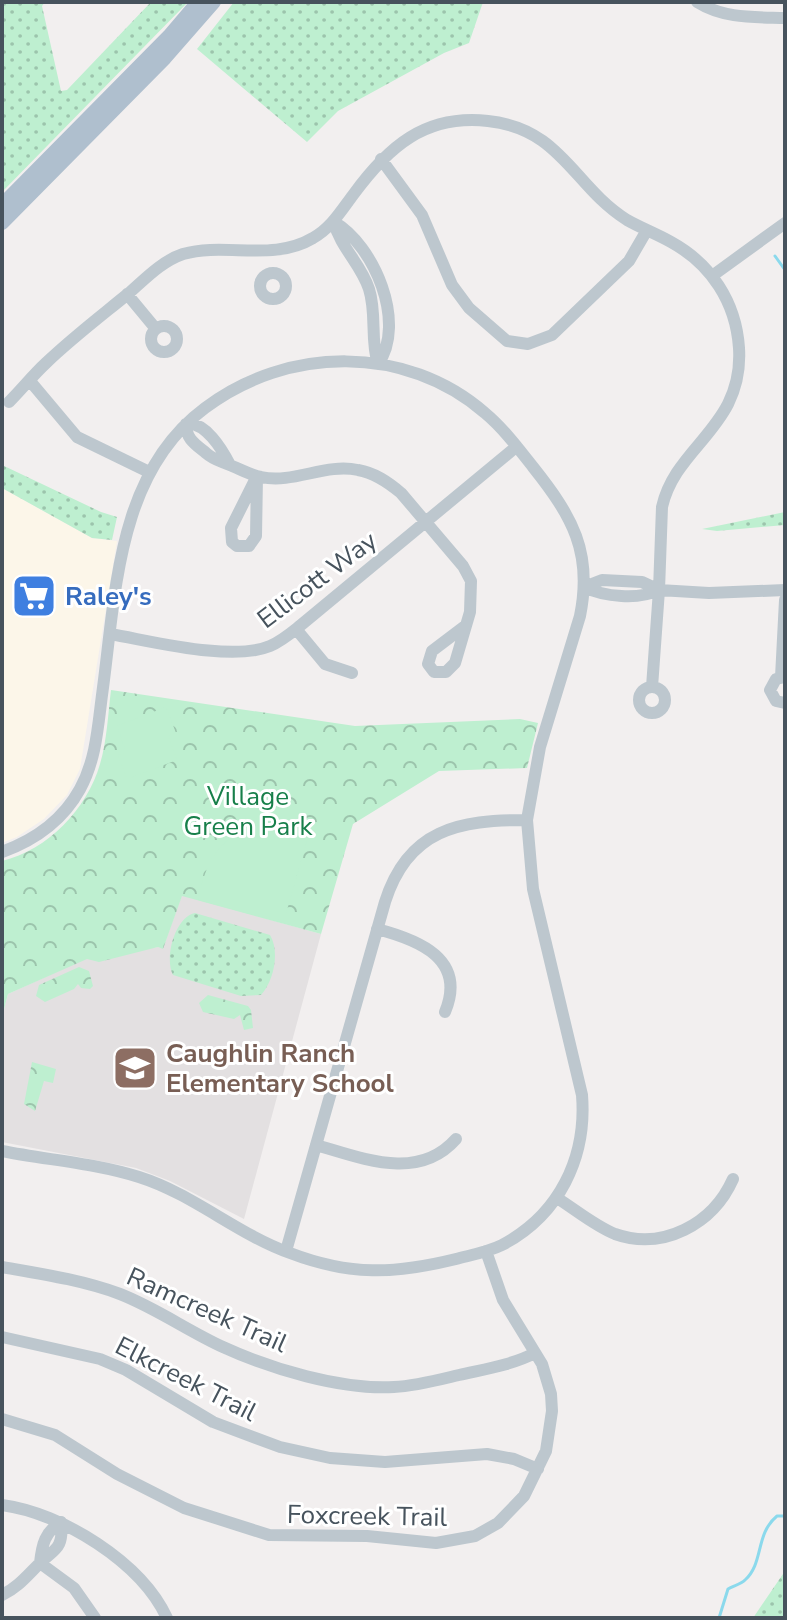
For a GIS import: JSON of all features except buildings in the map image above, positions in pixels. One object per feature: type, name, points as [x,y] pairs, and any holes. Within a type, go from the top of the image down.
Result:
[{"type":"main road","points":[[2,205],[169,36],[198,2]]},
{"type":"main road","points":[[2,223],[165,58],[214,2]]},
{"type":"street","points":[[697,2],[739,16],[785,18]]},
{"type":"street","points":[[9,402],[47,361],[163,265],[180,255],[204,251],[272,250],[302,245],[334,222],[381,159],[405,139],[441,124],[475,120],[510,125],[540,138],[554,147],[607,204],[630,222],[686,252],[712,276],[733,314],[739,349],[735,385],[716,426],[675,474],[665,494],[660,527],[652,687]]},
{"type":"street","points":[[381,159],[422,215],[459,297],[498,335],[518,344],[540,341],[552,335],[629,261],[647,230]]},
{"type":"street","points":[[334,222],[337,234],[360,268],[370,292],[378,364]]},
{"type":"street","points":[[712,276],[785,223]]},
{"type":"street","points":[[272,250],[273,273]]},
{"type":"street","points":[[127,294],[156,329]]},
{"type":"street","points":[[2,852],[40,834],[80,790],[93,755],[129,521],[149,472],[186,424],[226,393],[269,373],[319,362],[378,364],[418,374],[462,396],[490,417],[554,493],[573,524],[581,553],[584,587],[580,616],[534,769],[527,820],[530,870],[537,910],[582,1095],[580,1148],[557,1198],[520,1234],[486,1251],[414,1269],[379,1272],[329,1264],[286,1251],[140,1178],[2,1151]]},
{"type":"street","points":[[30,381],[77,437],[149,472]]},
{"type":"street","points":[[186,424],[186,434],[216,461],[257,476],[286,478],[324,470],[358,470],[389,483],[401,493],[468,573],[472,601],[465,626]]},
{"type":"street","name":"Ellicott Way","points":[[110,634],[240,652],[271,646],[296,629],[516,447]]},
{"type":"street","points":[[257,476],[256,536],[249,546],[237,546],[230,536],[231,528],[257,476]]},
{"type":"street","points":[[584,587],[602,580],[642,582],[659,590],[709,593],[785,590]]},
{"type":"street","points":[[785,600],[783,677],[773,682],[770,690],[776,701],[785,703]]},
{"type":"street","points":[[296,629],[325,664],[341,672],[352,673]]},
{"type":"street","points":[[286,1251],[377,929],[397,872],[424,842],[448,828],[527,820]]},
{"type":"street","points":[[377,929],[418,941],[443,963],[450,984],[445,1012]]},
{"type":"street","points":[[316,1145],[392,1165],[433,1157],[456,1139]]},
{"type":"street","points":[[557,1198],[614,1233],[631,1238],[662,1238],[677,1234],[701,1219],[725,1195],[733,1179]]},
{"type":"street","name":"Foxcreek Trail","points":[[2,1419],[55,1435],[132,1483],[184,1508],[261,1533],[279,1536],[367,1536],[436,1543],[463,1540],[487,1531],[508,1515],[524,1496],[550,1437],[552,1411],[546,1378],[535,1353],[503,1300],[486,1251]]},
{"type":"street","name":"Ramcreek Trail","points":[[2,1267],[71,1279],[117,1293],[252,1359],[347,1383],[390,1387],[421,1384],[514,1362],[535,1353]]},
{"type":"street","name":"Elkcreek Trail","points":[[2,1337],[100,1359],[126,1370],[213,1422],[280,1447],[330,1458],[385,1462],[487,1454],[514,1459],[538,1469]]},
{"type":"street","points":[[2,1505],[28,1509],[61,1522],[134,1572],[153,1594],[167,1618]]},
{"type":"street","points":[[2,1595],[51,1557],[63,1535],[61,1522]]},
{"type":"street","points":[[40,1563],[74,1588],[95,1618]]},
{"type":"shaded area","points":[[2,488],[92,538],[117,541],[80,769],[67,795],[44,819],[2,843]]},
{"type":"shaded area","points":[[182,895],[321,934],[244,1219],[170,1181],[136,1168],[2,1142],[2,1017],[8,994],[87,958],[163,948]]},
{"type":"green space","points":[[2,2],[45,2],[42,6],[61,91],[67,90],[151,2],[188,2],[2,192]]},
{"type":"green space","points":[[234,2],[483,2],[469,43],[444,53],[338,111],[307,142],[197,49]]},
{"type":"green space","points":[[2,465],[117,517],[112,540],[92,538],[2,488]]},
{"type":"green space","points":[[785,512],[785,525],[717,531],[702,529]]},
{"type":"green space","name":"Village Green Park","points":[[111,690],[355,726],[520,719],[538,723],[527,768],[439,771],[353,824],[321,934],[182,896],[163,949],[158,947],[99,962],[87,959],[8,994],[2,1017],[2,861],[35,848],[50,837],[86,797],[102,755]]},
{"type":"green space","points":[[166,707],[176,733],[168,736],[177,760],[127,779],[118,755],[126,752],[117,726]]},
{"type":"green space","points":[[273,823],[310,830],[285,917],[272,920],[198,900],[207,869],[221,846],[242,831]]},
{"type":"green space","points":[[195,913],[270,935],[275,949],[274,966],[261,995],[241,996],[173,975],[170,959],[173,939],[182,922]]},
{"type":"green space","points":[[79,967],[89,971],[93,986],[90,989],[81,988],[78,984],[74,989],[45,1002],[36,996],[39,985]]},
{"type":"green space","points":[[208,995],[248,1006],[253,1028],[244,1030],[240,1015],[234,1019],[203,1012],[199,1003]]},
{"type":"green space","points":[[32,1062],[56,1069],[53,1083],[44,1081],[35,1111],[24,1104]]},
{"type":"green space","points":[[785,1571],[785,1618],[753,1618]]},
{"type":"waterway","points":[[775,256],[785,270]]},
{"type":"waterway","points":[[719,1618],[728,1589],[751,1573],[770,1523],[777,1516],[785,1516]]},
{"type":"place","name":"Raley's","points":[[34,596]]},
{"type":"place","name":"Caughlin Ranch Elementary School","points":[[135,1068]]}]
